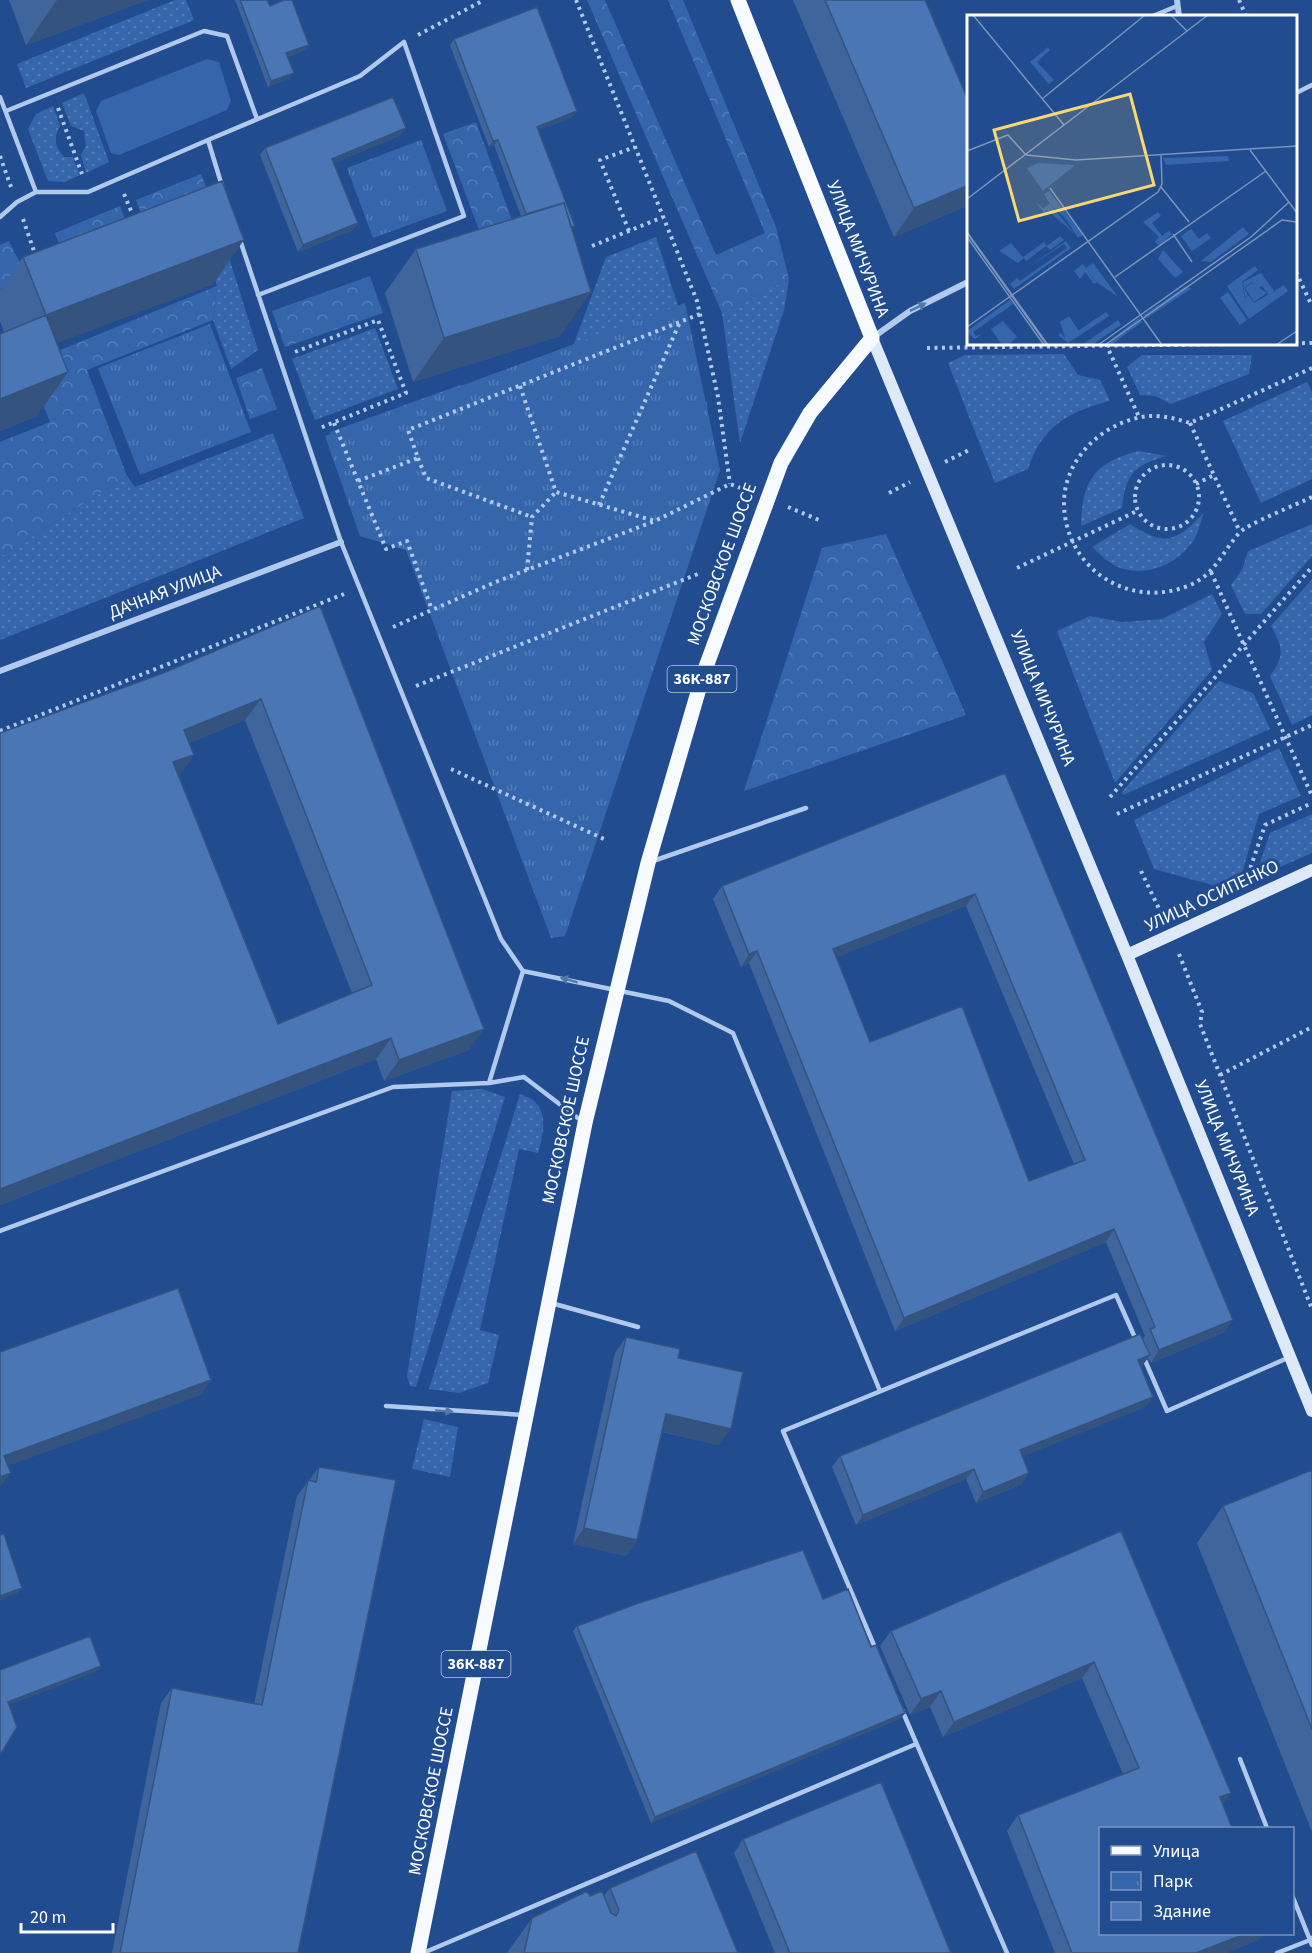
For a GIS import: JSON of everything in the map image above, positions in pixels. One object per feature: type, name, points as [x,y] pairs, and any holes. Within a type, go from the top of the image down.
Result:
[{"type":"main road","name":"УЛИЦА МИЧУРИНА","points":[[738,0],[872,338],[1127,955],[1312,1411]]},
{"type":"main road","name":"МОСКОВСКОЕ ШОССЕ","points":[[418,1953],[585,1123],[648,863],[703,675],[781,463],[810,413],[872,338]]},
{"type":"main road","name":"УЛИЦА ОСИПЕНКО","points":[[1127,955],[1312,870]]},
{"type":"street","points":[[872,338],[910,311],[967,283]]},
{"type":"street","name":"ДАЧНАЯ УЛИЦА","points":[[0,671],[341,542]]},
{"type":"lane","points":[[1156,15],[1177,3]]},
{"type":"lane","points":[[6,111],[204,32],[227,36],[257,119]]},
{"type":"lane","points":[[0,217],[17,202],[36,192],[88,192],[360,76],[404,42],[464,216],[258,295]]},
{"type":"lane","points":[[1297,92],[1312,85]]},
{"type":"lane","points":[[0,97],[36,192]]},
{"type":"lane","points":[[208,140],[224,193]]},
{"type":"lane","points":[[239,238],[341,542],[376,634],[402,692],[501,939],[523,971],[615,992],[669,1001],[733,1033],[880,1391]]},
{"type":"lane","points":[[648,863],[806,808]]},
{"type":"lane","points":[[489,1083],[523,971]]},
{"type":"lane","points":[[0,1231],[393,1087],[489,1083],[524,1077],[585,1123]]},
{"type":"lane","points":[[880,1658],[783,1431],[1116,1295],[1167,1411],[1290,1357]]},
{"type":"lane","points":[[549,1302],[638,1327]]},
{"type":"lane","points":[[386,1406],[526,1416]]},
{"type":"lane","points":[[898,1701],[1007,1953]]},
{"type":"lane","points":[[423,1953],[916,1744]]},
{"type":"lane","points":[[1240,1759],[1267,1827]]},
{"type":"lane","points":[[562,1895],[566,1905]]},
{"type":"lane","points":[[1277,1953],[1311,1941],[1294,1898]]},
{"type":"path","points":[[404,42],[484,0]]},
{"type":"path","points":[[376,634],[526,570],[655,521],[730,484],[718,397],[700,314],[576,0]]},
{"type":"path","points":[[1239,0],[1246,15]]},
{"type":"path","points":[[52,93],[88,192]]},
{"type":"path","points":[[629,231],[600,160],[635,147]]},
{"type":"path","points":[[0,156],[38,261]]},
{"type":"path","points":[[118,179],[135,222]]},
{"type":"path","points":[[592,246],[663,217]]},
{"type":"path","points":[[1297,274],[1312,306]]},
{"type":"path","points":[[532,517],[426,478],[408,430],[700,314]]},
{"type":"path","points":[[279,357],[378,320],[406,393],[305,435]]},
{"type":"path","points":[[599,505],[680,322]]},
{"type":"path","points":[[1297,344],[1312,344]]},
{"type":"path","points":[[927,348],[1106,345],[1139,417]]},
{"type":"path","points":[[1312,368],[1190,423],[1169,417],[1139,417],[1110,427],[1085,446],[1070,473],[1064,504],[1069,534],[1084,561],[1107,581],[1133,592],[1161,594],[1188,586],[1211,572],[1240,532],[1312,498]]},
{"type":"path","points":[[520,386],[556,492]]},
{"type":"path","points":[[334,423],[386,549],[407,541],[432,610]]},
{"type":"path","points":[[1190,423],[1240,532]]},
{"type":"path","points":[[358,481],[418,458]]},
{"type":"path","points":[[1159,466],[1179,467],[1187,472],[1196,484],[1199,499],[1197,509],[1184,524],[1164,529],[1153,526],[1137,511],[1136,489],[1141,478],[1159,466]]},
{"type":"path","points":[[1196,484],[1214,476]]},
{"type":"path","points":[[556,492],[655,521]]},
{"type":"path","points":[[526,570],[532,517],[556,492]]},
{"type":"path","points":[[1017,568],[1137,511]]},
{"type":"path","points":[[1110,797],[1312,567]]},
{"type":"path","points":[[1211,572],[1312,796]]},
{"type":"path","points":[[402,692],[698,573]]},
{"type":"path","points":[[0,731],[359,588]]},
{"type":"path","points":[[1118,814],[1312,725]]},
{"type":"path","points":[[428,759],[603,839]]},
{"type":"path","points":[[1247,878],[1265,825],[1312,803]]},
{"type":"path","points":[[1202,1012],[1200,1024],[1312,1308]]},
{"type":"path","points":[[1220,1075],[1312,1027]]},
{"type":"green space","points":[[175,0],[186,0],[194,20],[26,88],[17,64]]},
{"type":"green space","points":[[587,0],[605,0],[716,255],[765,233],[668,0],[683,0],[776,227],[789,279],[722,313]]},
{"type":"green space","points":[[207,59],[219,62],[231,101],[227,110],[119,155],[111,153],[96,111],[101,101]]},
{"type":"green space","points":[[84,93],[109,162],[86,173],[81,155],[86,146],[84,131],[71,126],[62,103]]},
{"type":"green space","points":[[53,106],[60,126],[56,134],[57,146],[64,157],[73,157],[80,175],[65,182],[48,181],[28,129],[36,114]]},
{"type":"green space","points":[[476,122],[520,242],[488,254],[443,134]]},
{"type":"green space","points":[[421,140],[447,211],[373,238],[347,168]]},
{"type":"green space","points":[[201,174],[214,206],[149,233],[136,200]]},
{"type":"green space","points":[[120,206],[133,239],[68,265],[55,233]]},
{"type":"green space","points":[[215,213],[258,350],[231,369],[213,320],[217,286],[196,222]]},
{"type":"green space","points":[[656,237],[689,340],[666,427],[707,401],[709,448],[364,531],[330,432],[460,385],[545,422],[606,257]]},
{"type":"green space","points":[[9,241],[26,275],[0,289],[0,245]]},
{"type":"green space","points":[[370,276],[383,313],[285,347],[272,311]]},
{"type":"green space","points":[[789,279],[784,310],[740,443],[722,313]]},
{"type":"green space","points":[[217,286],[213,320],[87,370],[127,476],[0,557],[0,442],[50,422],[26,364]]},
{"type":"green space","points":[[685,303],[720,470],[565,936],[551,938],[406,550],[360,536],[325,436]]},
{"type":"green space","points":[[210,324],[251,432],[140,475],[98,368]]},
{"type":"green space","points":[[375,328],[398,389],[315,420],[292,359]]},
{"type":"green space","points":[[1064,354],[1078,375],[1100,380],[1110,401],[1081,410],[1058,423],[1041,442],[1028,469],[995,483],[948,363],[965,355]]},
{"type":"green space","points":[[1142,355],[1252,355],[1249,374],[1171,404],[1155,396],[1140,395],[1127,367]]},
{"type":"green space","points":[[262,368],[277,409],[250,419],[236,378]]},
{"type":"green space","points":[[1307,382],[1312,392],[1312,479],[1261,503],[1223,421]]},
{"type":"green space","points":[[273,433],[304,518],[0,640],[0,557],[127,476],[135,487]]},
{"type":"green space","points":[[1139,451],[1166,456],[1146,464],[1133,473],[1126,487],[1122,508],[1081,526],[1084,497],[1093,476],[1111,461]]},
{"type":"green space","points":[[1204,512],[1195,538],[1188,548],[1180,556],[1159,567],[1136,571],[1125,569],[1105,559],[1092,547],[1130,524],[1153,536],[1170,538],[1186,530]]},
{"type":"green space","points":[[1312,524],[1312,556],[1261,614],[1245,614],[1231,585],[1242,570],[1248,551]]},
{"type":"green space","points":[[886,534],[966,715],[744,791],[822,548]]},
{"type":"green space","points":[[1312,579],[1312,715],[1292,725],[1270,676],[1278,663],[1281,651],[1271,626]]},
{"type":"green space","points":[[1212,594],[1222,614],[1204,642],[1212,670],[1115,783],[1057,631],[1090,616],[1122,622],[1162,619]]},
{"type":"green space","points":[[1219,681],[1253,693],[1270,729],[1123,795],[1122,792]]},
{"type":"green space","points":[[1279,748],[1301,796],[1259,814],[1241,877],[1223,888],[1154,869],[1134,820]]},
{"type":"green space","points":[[1312,814],[1312,853],[1255,878],[1270,833]]},
{"type":"green space","points":[[482,1089],[505,1097],[416,1387],[410,1386],[407,1376],[452,1091]]},
{"type":"green space","points":[[520,1094],[530,1098],[541,1110],[543,1126],[538,1153],[519,1149],[480,1330],[499,1335],[488,1383],[459,1393],[429,1389]]},
{"type":"green space","points":[[424,1419],[458,1427],[450,1477],[412,1469]]},
{"type":"building","points":[[240,0],[267,0],[270,6],[284,0],[292,0],[309,45],[286,53],[294,73],[271,81]]},
{"type":"building","points":[[825,0],[925,0],[967,97],[967,186],[914,208]]},
{"type":"building","points":[[537,7],[577,111],[537,127],[575,226],[571,227],[564,203],[526,214],[498,140],[493,141],[454,39]]},
{"type":"building","points":[[393,97],[406,128],[332,159],[358,223],[303,245],[265,148]]},
{"type":"building","points":[[222,181],[244,240],[46,315],[23,257]]},
{"type":"building","points":[[564,203],[591,292],[444,338],[416,249]]},
{"type":"building","points":[[46,315],[68,372],[0,399],[0,334]]},
{"type":"building","points":[[320,606],[484,1029],[399,1060],[391,1038],[0,1189],[0,733],[163,673]],"holes":[[[261,699],[372,985],[278,1024],[173,762],[194,755],[184,730]]]},
{"type":"building","points":[[1005,773],[1233,1320],[1159,1350],[1150,1329],[1155,1327],[1114,1229],[904,1318],[757,951],[749,954],[722,886]],"holes":[[[975,894],[1085,1160],[1029,1181],[962,1006],[870,1042],[833,949]]]},
{"type":"building","points":[[178,1288],[211,1380],[4,1456],[11,1473],[0,1477],[0,1352]]},
{"type":"building","points":[[1140,1334],[1150,1355],[1138,1360],[1153,1397],[1020,1450],[1029,1473],[983,1492],[974,1469],[863,1515],[840,1456]]},
{"type":"building","points":[[626,1337],[680,1349],[678,1358],[743,1372],[731,1429],[666,1414],[637,1540],[584,1528]]},
{"type":"building","points":[[319,1467],[396,1480],[298,1953],[120,1953],[172,1688],[262,1705],[308,1480],[316,1482]]},
{"type":"building","points":[[1312,1470],[1312,1729],[1223,1506]]},
{"type":"building","points":[[1121,1531],[1231,1793],[1220,1797],[1232,1827],[1099,1827],[1099,1935],[1242,1935],[1196,1953],[1072,1953],[1018,1815],[1139,1768],[1094,1662],[954,1722],[941,1691],[921,1699],[891,1631]]},
{"type":"building","points":[[4,1534],[22,1588],[0,1596],[0,1535]]},
{"type":"building","points":[[803,1550],[823,1599],[848,1589],[871,1647],[876,1645],[905,1713],[655,1817],[577,1626],[636,1604]]},
{"type":"building","points":[[90,1636],[101,1666],[8,1702],[17,1727],[0,1753],[0,1670]]},
{"type":"building","points":[[881,1782],[951,1953],[790,1953],[743,1839]]},
{"type":"building","points":[[696,1851],[738,1953],[524,1953],[532,1918],[587,1891],[590,1896],[602,1891],[611,1913],[616,1916],[619,1910],[610,1888]]}]
